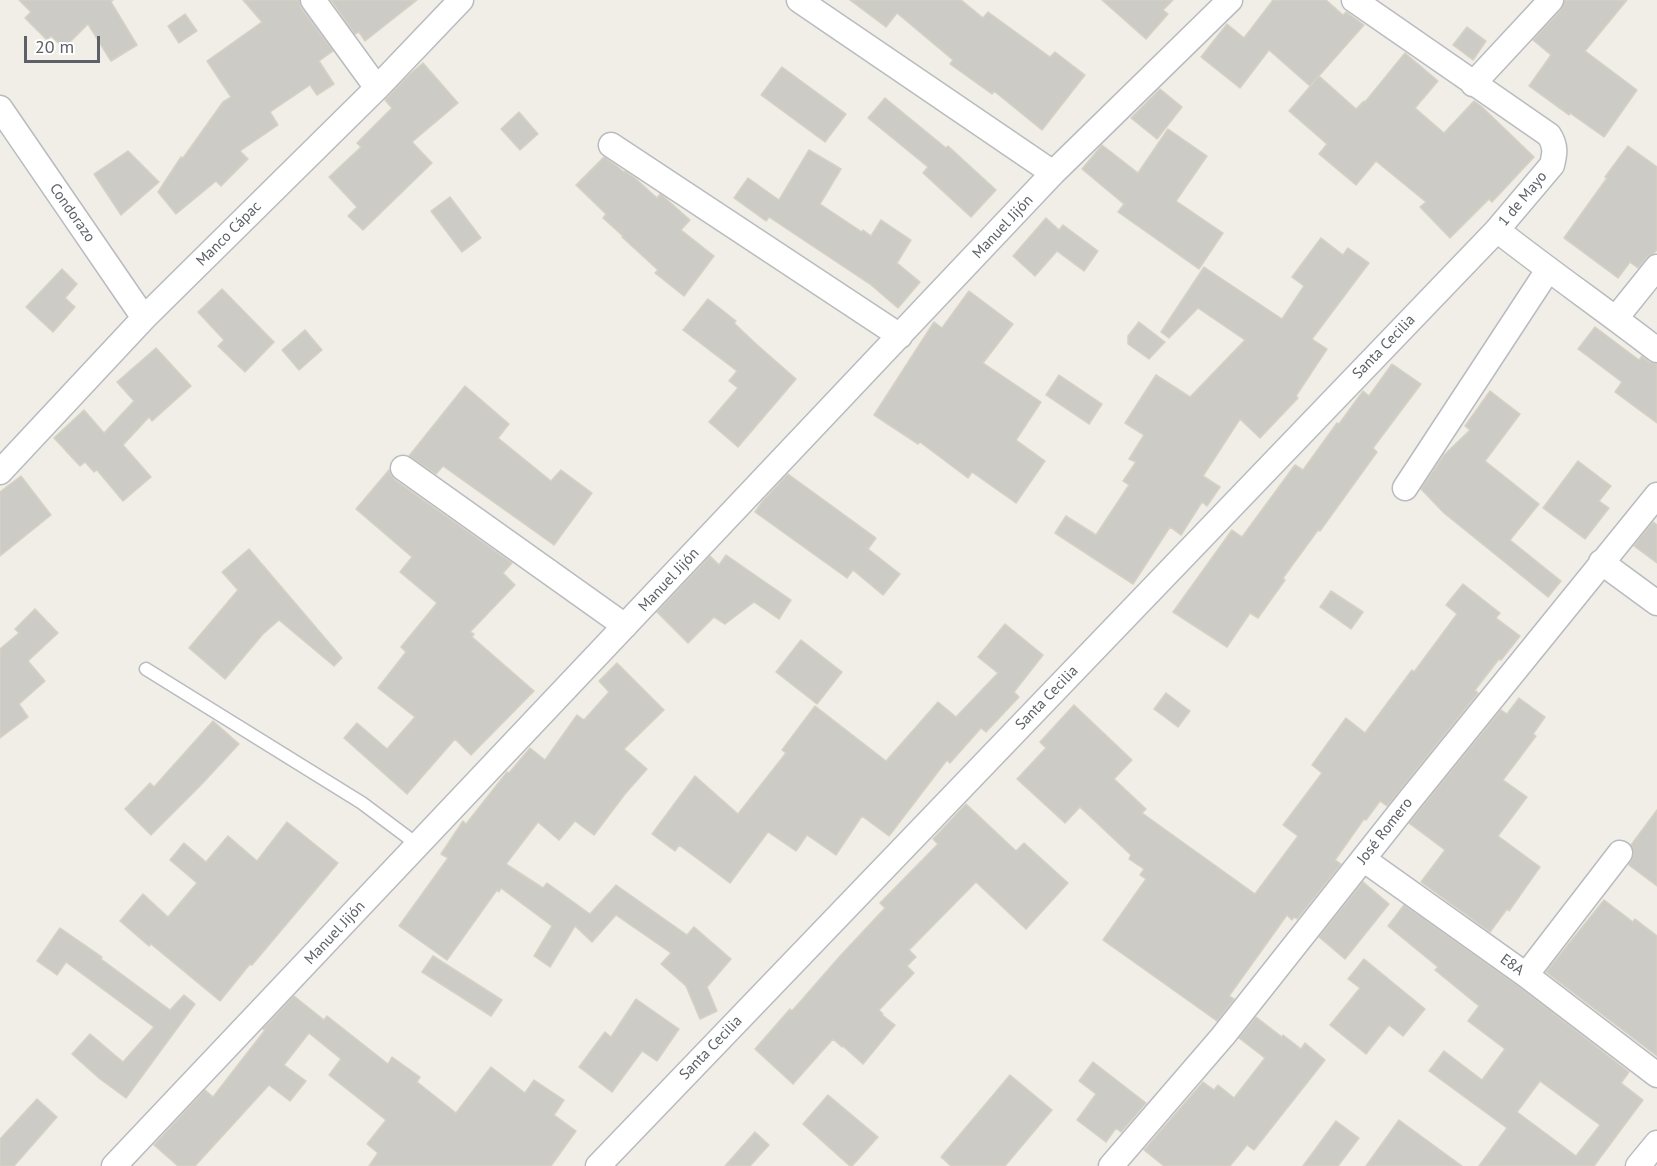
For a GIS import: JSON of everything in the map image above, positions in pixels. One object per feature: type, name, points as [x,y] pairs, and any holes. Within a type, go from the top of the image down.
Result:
[{"type":"street","points":[[313,0],[377,88]]},
{"type":"street","name":"Manco Cápac","points":[[0,472],[144,318],[377,88],[461,0]]},
{"type":"street","points":[[800,0],[1053,173]]},
{"type":"street","name":"Manuel Jijón","points":[[114,1166],[1053,173],[1230,0]]},
{"type":"street","name":"1 de Mayo","points":[[1354,0],[1549,135],[1554,144],[1555,155],[1552,165],[1497,230],[1657,350]]},
{"type":"street","points":[[1473,84],[1551,0]]},
{"type":"street","name":"Condorazo","points":[[0,108],[144,318]]},
{"type":"street","points":[[611,146],[900,336]]},
{"type":"street","name":"Santa Cecilia","points":[[598,1166],[1497,230]]},
{"type":"street","points":[[1616,318],[1657,267]]},
{"type":"street","points":[[1405,488],[1548,270]]},
{"type":"street","points":[[403,468],[625,626]]},
{"type":"street","name":"José Romero","points":[[1118,1164],[1657,495]]},
{"type":"street","points":[[1601,562],[1657,603]]},
{"type":"street","points":[[1526,975],[1620,853]]},
{"type":"street","name":"E8A","points":[[1363,859],[1526,975],[1657,1076]]},
{"type":"street","points":[[1638,1166],[1657,1143]]},
{"type":"lane","points":[[146,669],[362,803],[418,845]]},
{"type":"building","points":[[19,0],[113,0],[111,2],[137,45],[111,61],[88,24],[64,48],[51,36],[47,40],[25,18],[31,12]]},
{"type":"building","points":[[243,0],[299,0],[301,8],[333,51],[319,61],[334,84],[317,95],[310,85],[270,112],[278,125],[240,151],[248,159],[221,186],[216,181],[176,214],[158,192],[181,157],[183,158],[223,102],[231,97],[207,61],[262,22]]},
{"type":"building","points":[[331,0],[417,0],[365,41],[359,32],[355,34]]},
{"type":"building","points":[[850,0],[961,0],[983,18],[988,12],[1050,57],[1055,52],[1085,75],[1042,130],[994,91],[992,94],[950,64],[953,60],[897,13],[886,27]]},
{"type":"building","points":[[1102,0],[1173,0],[1163,10],[1168,14],[1146,39]]},
{"type":"building","points":[[1273,0],[1326,0],[1343,15],[1346,12],[1364,25],[1310,86],[1269,50],[1240,88],[1201,57],[1227,24],[1244,38]]},
{"type":"building","points":[[1565,0],[1627,0],[1585,51],[1637,90],[1604,137],[1529,86],[1551,55],[1533,40],[1561,10]]},
{"type":"building","points":[[185,14],[197,31],[179,43],[168,26]]},
{"type":"building","points":[[1467,27],[1486,41],[1473,60],[1453,45]]},
{"type":"building","points":[[1405,53],[1438,81],[1415,108],[1444,133],[1474,101],[1534,157],[1492,202],[1489,199],[1450,238],[1420,207],[1426,202],[1376,161],[1356,185],[1319,154],[1327,144],[1289,111],[1319,76],[1356,109],[1365,102]]},
{"type":"building","points":[[423,63],[458,103],[412,142],[432,163],[363,230],[348,216],[357,207],[329,177],[361,147],[357,143],[392,108],[385,100]]},
{"type":"building","points":[[782,67],[846,114],[825,142],[761,95]]},
{"type":"building","points":[[1160,89],[1182,107],[1157,139],[1131,118]]},
{"type":"building","points":[[885,98],[946,148],[948,146],[996,190],[971,217],[923,173],[928,167],[868,118]]},
{"type":"building","points":[[519,112],[538,134],[520,150],[501,129]]},
{"type":"building","points":[[1168,129],[1207,156],[1176,201],[1223,233],[1199,269],[1118,212],[1124,204],[1082,169],[1102,145],[1138,173]]},
{"type":"building","points":[[1628,146],[1657,167],[1657,250],[1638,268],[1630,262],[1618,278],[1564,238]]},
{"type":"building","points":[[809,150],[841,169],[820,204],[871,236],[881,220],[911,240],[897,263],[920,282],[898,308],[870,284],[769,217],[766,221],[734,198],[748,178],[779,200]]},
{"type":"building","points":[[128,151],[159,182],[121,215],[94,174]]},
{"type":"building","points":[[604,157],[636,179],[657,198],[660,194],[690,220],[681,230],[714,256],[684,296],[655,273],[658,270],[603,218],[606,214],[576,185]]},
{"type":"building","points":[[450,197],[481,238],[462,252],[431,211]]},
{"type":"building","points":[[1046,218],[1059,230],[1063,225],[1098,251],[1084,271],[1057,251],[1035,276],[1013,256]]},
{"type":"building","points":[[1321,238],[1343,255],[1348,248],[1369,263],[1312,339],[1327,349],[1296,396],[1298,398],[1260,438],[1240,419],[1203,476],[1220,487],[1207,506],[1202,502],[1181,535],[1170,527],[1133,584],[1055,533],[1066,516],[1096,535],[1129,485],[1123,481],[1136,462],[1129,459],[1144,435],[1125,423],[1156,375],[1190,397],[1245,340],[1198,308],[1169,338],[1161,332],[1204,267],[1282,319],[1304,286],[1292,277]]},
{"type":"building","points":[[62,269],[77,284],[65,298],[75,307],[53,332],[26,307]]},
{"type":"building","points":[[222,289],[274,342],[245,372],[218,346],[224,340],[198,312]]},
{"type":"building","points":[[969,291],[1013,324],[983,363],[1041,402],[1016,440],[1045,461],[1016,503],[972,472],[968,478],[920,442],[918,444],[874,415],[934,322],[942,328]]},
{"type":"building","points":[[708,299],[736,321],[734,323],[796,379],[738,447],[709,422],[738,388],[729,381],[737,371],[683,330]]},
{"type":"building","points":[[1139,322],[1165,342],[1149,359],[1128,344],[1128,336]]},
{"type":"building","points":[[1595,327],[1639,360],[1642,356],[1649,362],[1657,364],[1657,423],[1615,392],[1622,382],[1578,349]]},
{"type":"building","points":[[305,330],[322,350],[299,370],[282,350]]},
{"type":"building","points":[[156,348],[191,386],[152,421],[149,417],[123,445],[151,477],[123,501],[97,470],[94,472],[85,462],[80,466],[54,438],[84,410],[104,433],[134,401],[117,382]]},
{"type":"building","points":[[1392,364],[1421,384],[1373,448],[1377,452],[1283,578],[1285,580],[1258,618],[1250,613],[1227,647],[1173,612],[1232,530],[1242,537],[1295,465],[1303,470],[1363,391],[1369,396]]},
{"type":"building","points":[[1059,375],[1102,404],[1089,424],[1046,395]]},
{"type":"building","points":[[465,386],[509,424],[498,438],[551,481],[561,470],[592,493],[554,545],[443,466],[436,474],[409,456]]},
{"type":"building","points":[[1490,391],[1520,414],[1485,461],[1539,504],[1510,540],[1561,581],[1548,597],[1444,513],[1421,489],[1444,455],[1470,430],[1465,426]]},
{"type":"building","points":[[1578,461],[1611,486],[1599,501],[1609,508],[1585,539],[1543,508]]},
{"type":"building","points":[[389,470],[395,480],[512,563],[503,573],[515,585],[470,632],[474,634],[472,637],[534,691],[471,755],[455,739],[407,794],[344,738],[357,723],[387,749],[415,717],[378,688],[406,652],[401,647],[437,603],[400,572],[412,557],[356,509]]},
{"type":"building","points":[[788,474],[876,538],[868,549],[900,574],[883,595],[853,570],[847,578],[755,512]]},
{"type":"building","points":[[21,476],[51,515],[0,556],[0,492]]},
{"type":"building","points":[[1653,522],[1657,525],[1657,563],[1634,546]]},
{"type":"building","points":[[249,549],[342,658],[334,666],[279,620],[263,634],[225,679],[189,648],[238,590],[222,572]]},
{"type":"building","points":[[726,555],[791,600],[779,619],[754,602],[725,624],[714,617],[688,643],[657,612],[710,556],[719,565]]},
{"type":"building","points":[[1463,584],[1500,613],[1496,618],[1520,636],[1501,660],[1499,659],[1475,690],[1478,693],[1387,806],[1380,801],[1366,820],[1364,819],[1335,860],[1341,864],[1297,919],[1294,917],[1292,920],[1287,915],[1229,996],[1234,999],[1217,1021],[1103,940],[1146,879],[1140,875],[1144,869],[1129,859],[1131,855],[1080,807],[1065,823],[1017,779],[1046,748],[1040,742],[1074,705],[1132,760],[1114,779],[1146,809],[1142,813],[1255,894],[1298,836],[1283,825],[1322,773],[1312,765],[1346,718],[1365,733],[1457,614],[1446,605]]},
{"type":"building","points":[[1331,591],[1363,612],[1351,629],[1320,607]]},
{"type":"building","points":[[35,609],[58,633],[28,661],[45,681],[19,704],[28,717],[0,738],[0,649],[19,633],[15,629]]},
{"type":"building","points":[[1005,624],[1043,655],[1014,692],[1019,697],[986,732],[981,728],[950,763],[947,760],[889,836],[862,816],[836,855],[807,835],[796,851],[768,832],[730,883],[679,845],[675,851],[652,834],[695,776],[738,814],[786,753],[782,750],[815,706],[886,761],[938,702],[956,717],[998,673],[978,657]]},
{"type":"building","points":[[801,640],[842,672],[817,704],[776,672]]},
{"type":"building","points":[[617,663],[664,710],[624,749],[647,769],[594,835],[575,821],[559,840],[538,822],[506,864],[543,888],[547,883],[590,914],[616,885],[687,935],[694,927],[731,959],[707,987],[717,1011],[700,1019],[686,986],[661,964],[671,953],[616,915],[592,942],[575,926],[550,967],[534,956],[552,926],[501,888],[499,892],[497,890],[447,960],[399,926],[448,858],[441,854],[463,821],[466,824],[507,772],[509,773],[530,748],[545,760],[577,715],[584,720],[609,692],[599,681]]},
{"type":"building","points":[[1166,693],[1190,711],[1178,727],[1154,709]]},
{"type":"building","points":[[1519,698],[1545,717],[1533,734],[1536,736],[1503,780],[1527,797],[1498,836],[1540,867],[1509,911],[1507,909],[1490,932],[1421,882],[1445,850],[1409,823],[1501,710],[1507,714]]},
{"type":"building","points":[[213,721],[239,744],[151,835],[125,809],[150,783],[154,787]]},
{"type":"building","points":[[966,804],[1016,851],[1024,843],[1068,883],[1026,929],[976,882],[909,950],[916,957],[907,966],[914,973],[879,1010],[895,1025],[863,1064],[833,1039],[793,1084],[755,1049],[885,908],[880,903],[938,844],[933,839]]},
{"type":"building","points":[[1657,810],[1657,886],[1629,865],[1634,854],[1631,845]]},
{"type":"building","points":[[287,822],[338,863],[220,1001],[120,921],[143,894],[168,917],[197,883],[170,860],[184,843],[206,862],[228,836],[257,861]]},
{"type":"building","points":[[1363,882],[1389,904],[1345,959],[1319,937]]},
{"type":"building","points":[[1604,900],[1633,922],[1635,919],[1657,936],[1657,1056],[1546,972]]},
{"type":"building","points":[[1404,905],[1518,986],[1629,1072],[1621,1083],[1643,1100],[1594,1166],[1479,1166],[1507,1128],[1429,1071],[1444,1051],[1482,1080],[1505,1049],[1468,1021],[1479,1006],[1435,970],[1438,967],[1388,926]],"holes":[[[1540,1081],[1600,1125],[1576,1156],[1517,1112]]]},
{"type":"building","points":[[60,928],[102,957],[101,959],[170,1010],[184,995],[195,1004],[126,1098],[72,1054],[90,1034],[123,1062],[154,1027],[66,962],[57,975],[37,961]]},
{"type":"building","points":[[433,956],[502,1000],[491,1016],[422,972]]},
{"type":"building","points":[[1364,959],[1425,1009],[1403,1036],[1389,1025],[1366,1054],[1330,1025],[1360,988],[1348,979]]},
{"type":"building","points":[[294,996],[324,1020],[327,1016],[388,1064],[392,1057],[420,1077],[417,1082],[456,1113],[491,1067],[525,1093],[534,1080],[564,1100],[554,1115],[576,1131],[551,1166],[369,1166],[378,1153],[367,1144],[386,1120],[329,1075],[341,1059],[309,1033],[284,1065],[306,1081],[290,1101],[269,1085],[195,1166],[178,1166],[154,1145],[205,1090],[213,1097],[265,1030],[263,1029]]},
{"type":"building","points":[[636,999],[679,1029],[657,1061],[642,1051],[612,1092],[579,1067],[605,1032],[611,1037]]},
{"type":"building","points":[[1256,1017],[1301,1049],[1305,1043],[1325,1060],[1254,1150],[1247,1145],[1230,1166],[1164,1166],[1144,1150],[1203,1082],[1214,1090],[1218,1085],[1234,1098],[1265,1058],[1239,1038]]},
{"type":"building","points":[[1093,1062],[1146,1103],[1121,1132],[1116,1128],[1106,1142],[1077,1120],[1096,1094],[1079,1081]]},
{"type":"building","points":[[1010,1075],[1052,1110],[1005,1166],[951,1166],[941,1157]]},
{"type":"building","points":[[828,1095],[878,1137],[852,1166],[803,1124]]},
{"type":"building","points":[[37,1099],[57,1117],[14,1166],[0,1166],[0,1139]]},
{"type":"building","points":[[1399,1120],[1462,1166],[1366,1166]]},
{"type":"building","points":[[1336,1121],[1359,1138],[1338,1166],[1303,1166]]},
{"type":"building","points":[[755,1132],[769,1145],[750,1166],[725,1166]]}]
